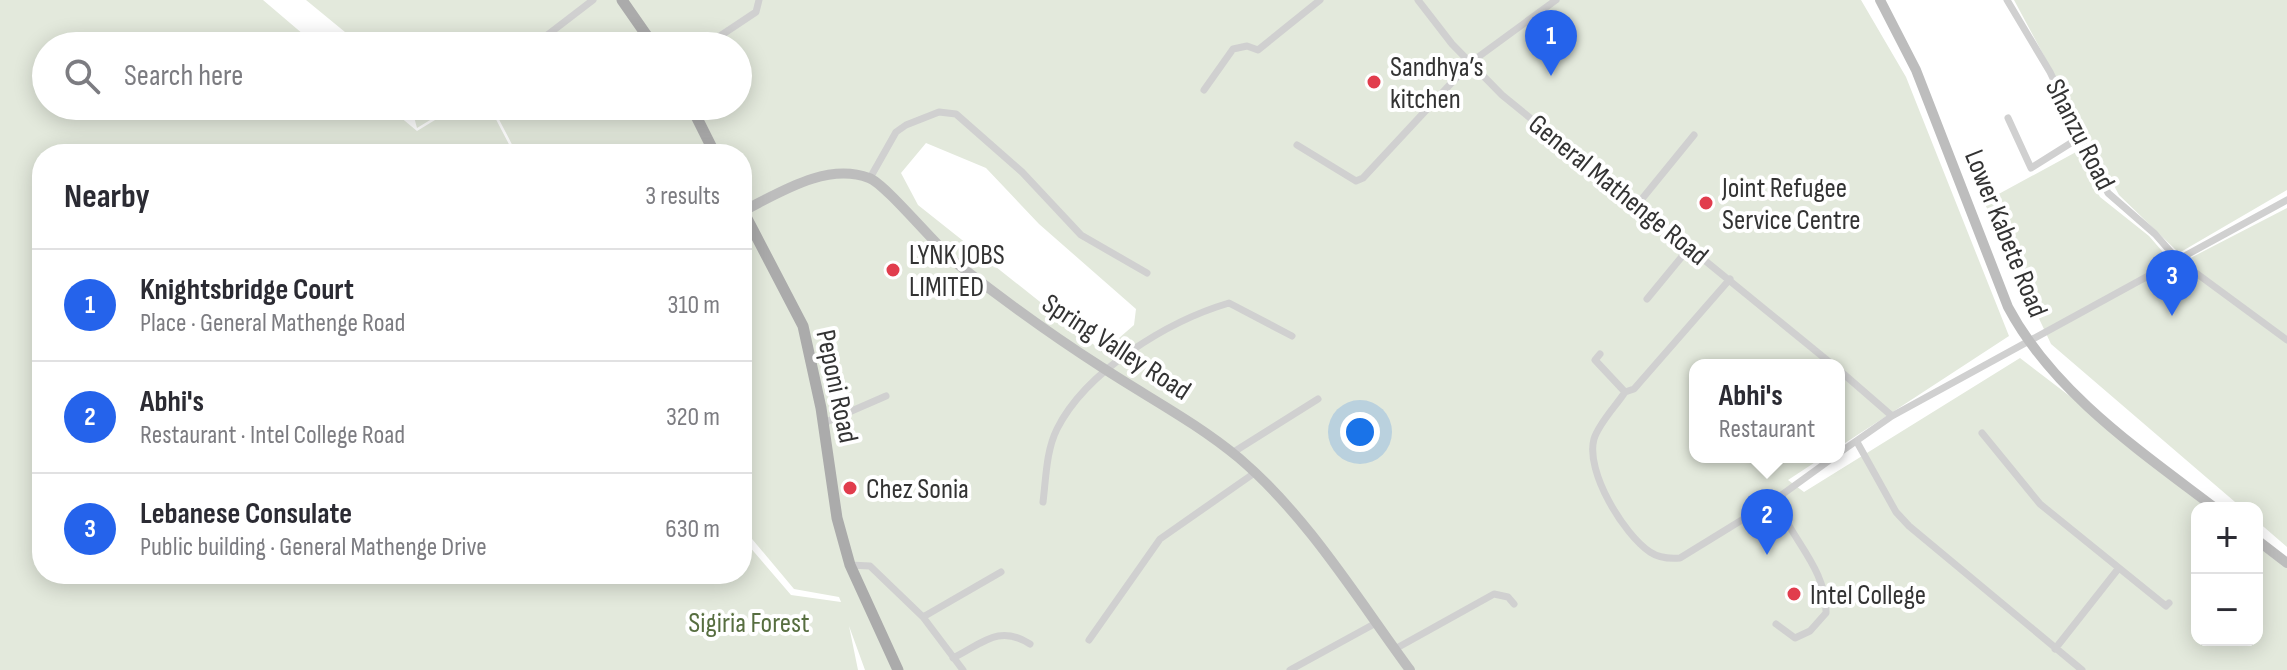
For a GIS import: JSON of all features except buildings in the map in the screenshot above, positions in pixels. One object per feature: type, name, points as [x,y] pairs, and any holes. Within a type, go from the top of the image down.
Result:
[{"type":"main road","points":[[622,0],[644,32]]},
{"type":"main road","points":[[698,120],[710,144]]},
{"type":"main road","name":"Peponi Road","points":[[752,229],[803,326],[824,423],[837,518],[850,565],[898,670]]},
{"type":"street","points":[[551,32],[593,0]]},
{"type":"street","points":[[726,32],[756,12],[759,0]]},
{"type":"street","points":[[1204,90],[1233,49],[1247,46],[1258,50],[1320,0]]},
{"type":"street","name":"General Mathenge Road","points":[[1418,0],[1470,63],[1502,95],[1826,359]]},
{"type":"street","points":[[1297,145],[1356,181],[1363,178],[1470,63],[1556,0]]},
{"type":"street","name":"Lower Kabete Road","points":[[1880,0],[1916,70],[2008,307],[2026,341],[2067,388],[2208,502]]},
{"type":"street","name":"Shanzu Road","points":[[2007,0],[2035,45],[2108,193],[2177,259],[2287,340]]},
{"type":"street","points":[[752,205],[808,180],[843,175],[870,178],[896,132],[939,112],[956,114],[1022,172],[1081,235],[1147,273]]},
{"type":"street","points":[[2008,118],[2031,168],[2082,136]]},
{"type":"street","points":[[1637,205],[1694,135]]},
{"type":"street","name":"Spring Valley Road","points":[[870,178],[954,262],[1047,332],[1209,434],[1232,453],[1312,535],[1410,670]]},
{"type":"street","points":[[1845,449],[1892,416],[2287,200]]},
{"type":"street","points":[[1647,299],[1689,248]]},
{"type":"street","points":[[1730,279],[1643,381],[1625,392],[1594,438],[1594,457],[1616,515],[1648,551],[1663,558],[1680,558],[1776,499],[1826,463]]},
{"type":"street","points":[[1043,502],[1051,447],[1059,426],[1105,370],[1166,331],[1229,303],[1292,336]]},
{"type":"street","points":[[1600,354],[1595,360],[1625,392]]},
{"type":"street","points":[[1845,375],[1892,416]]},
{"type":"street","points":[[824,423],[886,396]]},
{"type":"street","points":[[1232,453],[1318,399]]},
{"type":"street","points":[[1982,433],[2040,504],[2166,606],[2169,603]]},
{"type":"street","points":[[1857,442],[1896,512],[1909,526],[2082,670]]},
{"type":"street","points":[[1089,640],[1160,539],[1253,474]]},
{"type":"street","points":[[1776,499],[1823,582],[1827,599],[1826,613],[1810,631],[1795,638],[1776,624]]},
{"type":"street","points":[[2263,545],[2287,563]]},
{"type":"street","points":[[850,565],[870,566],[923,617],[963,670]]},
{"type":"street","points":[[2055,649],[2118,569]]},
{"type":"street","points":[[923,617],[1001,572]]},
{"type":"street","points":[[1395,649],[1494,594],[1508,597],[1514,604]]},
{"type":"street","points":[[1290,670],[1376,623]]},
{"type":"street","points":[[953,658],[1002,633],[1015,634],[1030,644]]},
{"type":"green space","name":"Sigiria Forest","points":[[0,0],[263,0],[301,32],[32,32],[32,120],[404,120],[417,131],[435,120],[496,120],[509,144],[32,144],[32,584],[752,584],[752,550],[791,595],[841,602],[839,597],[794,589],[752,539],[752,144],[512,144],[499,120],[752,120],[752,32],[345,32],[306,0],[1861,0],[1906,77],[2009,336],[1845,443],[1845,359],[1689,359],[1689,463],[1814,463],[1788,480],[1804,492],[2020,358],[2208,502],[2191,502],[2191,646],[2263,646],[2263,545],[2287,563],[2287,670],[865,670],[849,626],[858,670],[0,670]],"holes":[[[926,143],[986,168],[1039,224],[1136,309],[1134,325],[1103,352],[918,205],[901,173]]]},
{"type":"green space","points":[[2014,0],[2287,0],[2287,190],[2179,253],[2119,195]]},
{"type":"green space","points":[[415,120],[430,120],[417,128]]},
{"type":"green space","points":[[2076,152],[2100,197],[2149,236],[2175,266],[2287,208],[2287,547],[2263,526],[2263,502],[2235,502],[2051,344],[1984,202]]},
{"type":"place","name":"Knightsbridge Court","points":[[1551,76]]},
{"type":"place","name":"Sandhya’s kitchen","points":[[1374,82]]},
{"type":"place","name":"Joint Refugee Service Centre","points":[[1706,203]]},
{"type":"place","name":"LYNK JOBS LIMITED","points":[[893,270]]},
{"type":"place","name":"Lebanese Consulate","points":[[2172,316]]},
{"type":"place","name":"Chez Sonia","points":[[850,488]]},
{"type":"place","name":"Abhi's","points":[[1767,555]]},
{"type":"place","name":"Intel College","points":[[1794,594]]}]
